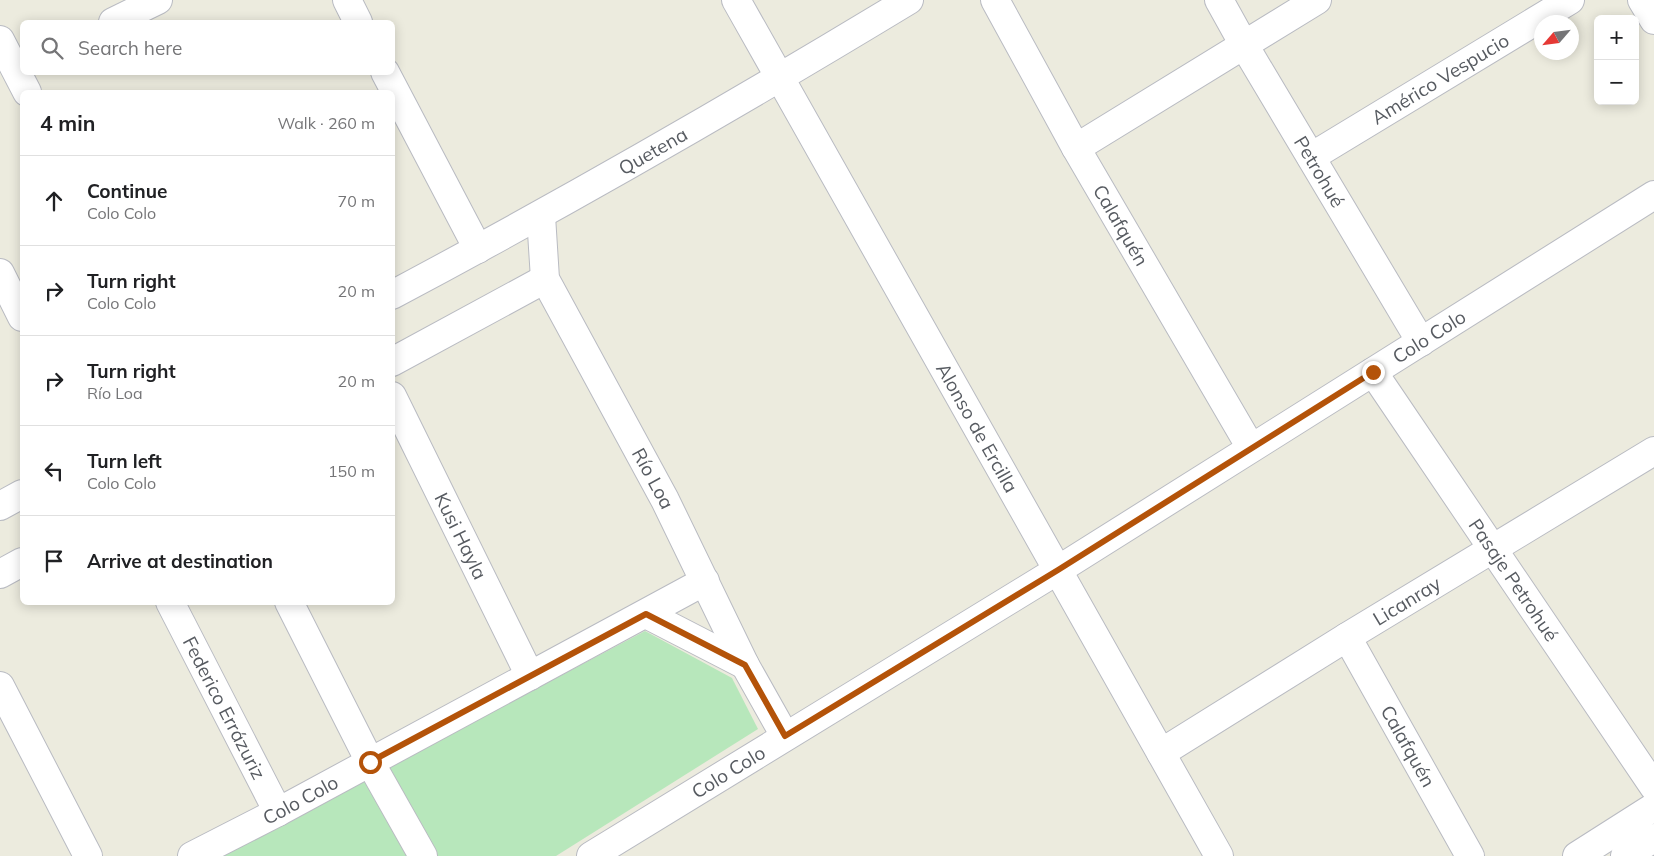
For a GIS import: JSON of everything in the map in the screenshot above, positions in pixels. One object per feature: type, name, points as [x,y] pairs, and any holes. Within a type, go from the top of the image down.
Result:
[{"type":"street","points":[[117,20],[158,0]]},
{"type":"street","points":[[346,0],[357,20]]},
{"type":"street","name":"Alonso de Ercilla","points":[[736,0],[1219,856]]},
{"type":"street","name":"Quetena","points":[[395,294],[541,216],[780,78],[909,0]]},
{"type":"street","name":"Calafquén","points":[[995,0],[1076,148],[1251,448]]},
{"type":"street","name":"Petrohué","points":[[1219,0],[1421,342]]},
{"type":"street","points":[[1076,148],[1317,0]]},
{"type":"street","name":"Américo Vespucio","points":[[1311,157],[1570,0]]},
{"type":"street","points":[[1642,0],[1654,20]]},
{"type":"street","points":[[0,40],[20,74]]},
{"type":"street","points":[[395,94],[478,249]]},
{"type":"street","name":"Colo Colo","points":[[591,856],[1058,570],[1654,195]]},
{"type":"street","name":"Río Loa","points":[[541,216],[544,279],[665,500],[706,581],[745,665],[785,736]]},
{"type":"street","points":[[0,273],[20,313]]},
{"type":"street","points":[[395,360],[544,279]]},
{"type":"street","name":"Pasaje Petrohué","points":[[1373,372],[1654,787]]},
{"type":"street","name":"Kusi Hayla","points":[[395,402],[530,676]]},
{"type":"street","name":"Licanray","points":[[1161,753],[1492,548],[1654,451]]},
{"type":"street","points":[[0,506],[20,495]]},
{"type":"street","points":[[0,574],[20,563]]},
{"type":"street","name":"Colo Colo","points":[[192,856],[278,812],[706,581]]},
{"type":"street","name":"Federico Errázuriz","points":[[172,605],[278,812]]},
{"type":"street","points":[[291,605],[370,762],[423,856]]},
{"type":"street","points":[[646,614],[745,665]]},
{"type":"street","name":"Calafquén","points":[[1347,637],[1470,856]]},
{"type":"street","points":[[0,686],[88,856]]},
{"type":"street","points":[[1577,856],[1654,807]]},
{"type":"street","points":[[1625,856],[1654,838]]},
{"type":"green space","points":[[645,631],[732,678],[758,729],[556,856],[220,856]]},
{"type":"route","points":[[370,762],[646,614],[745,665],[785,736],[1058,570],[1373,372]]}]
